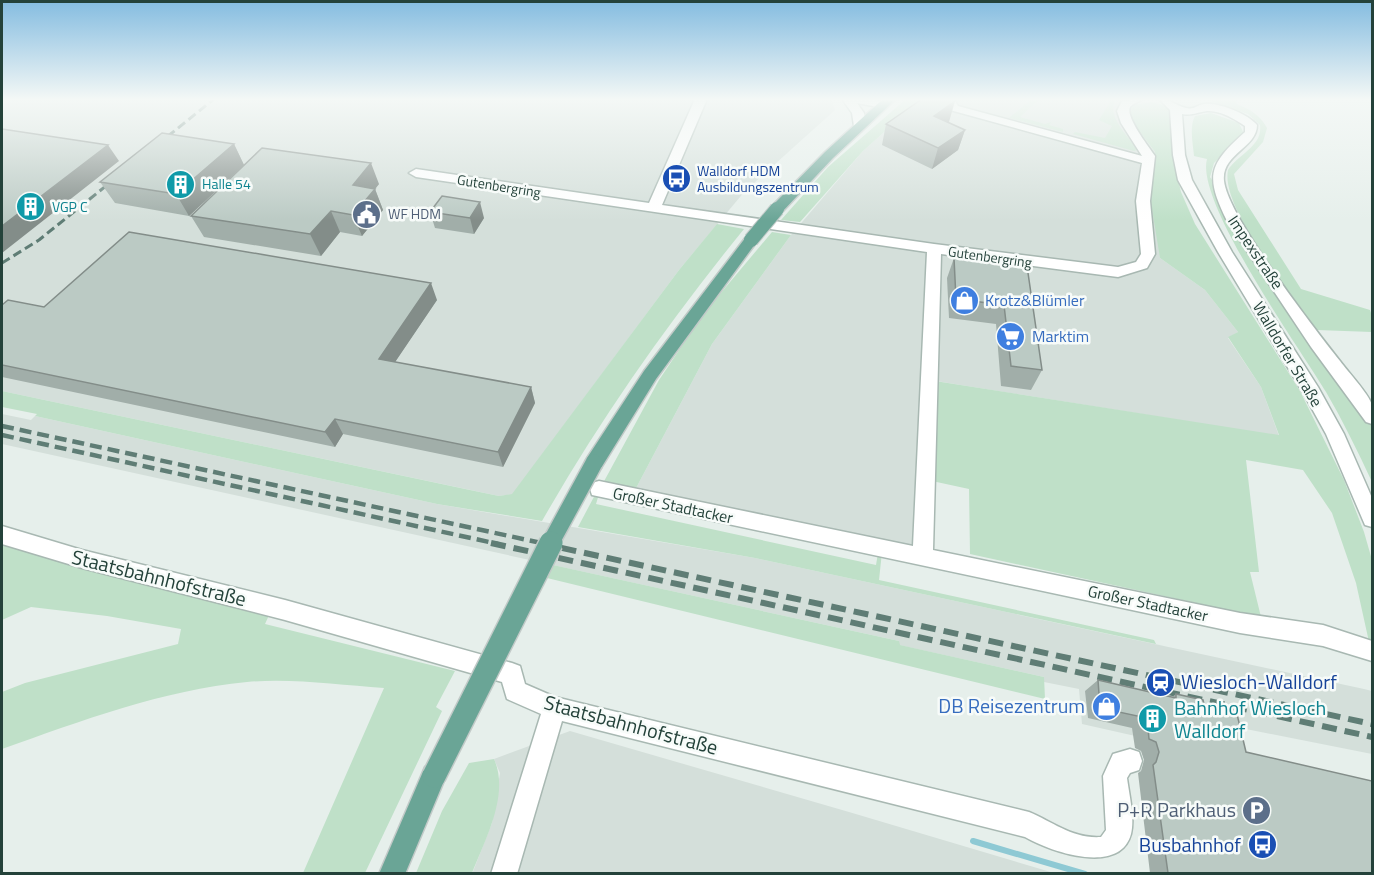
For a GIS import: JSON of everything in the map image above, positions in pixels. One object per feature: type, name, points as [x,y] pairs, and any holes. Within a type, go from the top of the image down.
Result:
[{"type":"main road","points":[[392,873],[434,776],[522,597],[594,463],[650,375],[751,240],[777,209],[846,140]]},
{"type":"street","points":[[653,209],[683,140]]},
{"type":"street","points":[[1070,140],[1148,161],[1148,152],[1139,140]]},
{"type":"street","name":"Walldorfer Straße","points":[[1178,140],[1185,180],[1195,194],[1225,252],[1312,392],[1340,444],[1372,519]]},
{"type":"street","name":"Walldorfer Straße","points":[[1187,140],[1196,181],[1195,194]]},
{"type":"street","name":"Impexstraße","points":[[1244,140],[1220,165],[1217,185],[1234,221],[1372,417]]},
{"type":"street","name":"Gutenbergring","points":[[416,173],[653,209],[1107,272],[1136,269],[1142,265],[1148,254],[1143,201],[1148,161]]},
{"type":"street","points":[[923,555],[934,249]]},
{"type":"street","points":[[1349,385],[1372,389]]},
{"type":"street","name":"Großer Stadtacker","points":[[599,489],[1240,623],[1300,629],[1356,644],[1372,651]]},
{"type":"street","name":"Staatsbahnhofstraße","points":[[2,535],[82,559],[285,610],[512,674],[515,691],[554,708],[1029,825],[1063,843],[1090,850],[1108,849],[1119,833],[1115,776],[1122,763],[1130,761]]},
{"type":"street","points":[[504,873],[554,708]]},
{"type":"shaded area","points":[[2,140],[802,140],[745,191],[679,270],[513,494],[499,496],[2,391]]},
{"type":"shaded area","points":[[875,140],[1146,140],[1155,152],[1160,258],[1205,290],[1238,332],[1228,338],[1261,387],[1279,436],[936,381],[931,531],[907,547],[634,492],[712,344],[791,235],[863,151]]},
{"type":"shaded area","points":[[2,414],[31,420],[35,416],[437,504],[755,558],[1364,689],[1372,691],[1372,754],[1226,725],[1233,758],[1082,724],[1079,689],[1044,682],[1044,677],[899,645],[899,641],[2,444]]},
{"type":"shaded area","points":[[570,731],[1054,873],[472,874],[492,823],[500,773],[494,759]]},
{"type":"green space","points":[[859,140],[875,140],[800,222],[781,220],[828,167]]},
{"type":"green space","points":[[1094,140],[1129,140],[1137,150]]},
{"type":"green space","points":[[1146,140],[1172,140],[1172,154],[1181,192],[1195,224],[1300,391],[1344,480],[1372,560],[1372,643],[1369,642],[1356,583],[1332,513],[1303,470],[1246,460],[1259,572],[1250,572],[1261,617],[970,554],[969,489],[932,481],[935,381],[1279,435],[1261,387],[1228,337],[1238,332],[1205,290],[1160,258],[1151,203],[1155,152]]},
{"type":"green space","points":[[1192,140],[1238,140],[1214,163],[1210,177],[1372,421],[1372,482],[1326,392],[1233,241],[1217,208],[1208,180],[1207,159],[1194,156]]},
{"type":"green space","points":[[1257,140],[1264,140],[1234,174],[1238,190],[1301,289],[1370,310],[1372,332],[1317,330],[1261,252],[1235,206],[1229,186],[1228,170]]},
{"type":"green space","points":[[717,224],[744,229],[637,371],[588,445],[542,521],[437,504],[2,407],[2,391],[499,496],[512,494],[679,270]]},
{"type":"green space","points":[[772,232],[791,235],[712,344],[634,492],[602,485],[659,380],[704,313]]},
{"type":"green space","points":[[596,493],[599,494],[596,504],[876,565],[878,553],[882,552],[879,580],[1154,640],[1156,644],[1165,646],[755,558],[578,527]]},
{"type":"green space","points":[[2,539],[270,613],[265,624],[455,671],[436,707],[442,711],[365,873],[303,873],[384,688],[281,681],[216,686],[153,699],[2,749],[2,692],[25,683],[178,644],[181,629],[107,616],[31,607],[2,620]]},
{"type":"green space","points":[[553,565],[899,641],[900,645],[1044,677],[1045,699],[547,578]]},
{"type":"green space","points":[[494,759],[499,787],[497,802],[489,832],[472,873],[416,873],[442,811],[469,763]]},
{"type":"building","points":[[2,140],[74,140],[108,145],[2,226]]},
{"type":"building","points":[[153,140],[207,140],[234,144],[176,194],[100,182]]},
{"type":"building","points":[[920,140],[950,140],[938,148]]},
{"type":"building","points":[[262,148],[371,163],[353,185],[375,189],[353,215],[331,211],[310,234],[191,216]]},
{"type":"building","points":[[442,196],[480,202],[470,218],[430,212]]},
{"type":"building","points":[[129,232],[431,283],[379,359],[531,387],[498,452],[335,419],[325,432],[2,365],[2,305],[8,300],[44,307]]},
{"type":"building","points":[[954,258],[1027,266],[1042,370],[1011,366],[1004,305],[956,299]]},
{"type":"building","name":"P+R Parkhaus","points":[[1098,680],[1176,698],[1176,694],[1203,700],[1204,704],[1236,710],[1246,752],[1372,781],[1372,873],[1168,873],[1153,765],[1159,752],[1156,742],[1149,739],[1147,718],[1100,708]]},
{"type":"waterway","points":[[973,841],[1085,874]]},
{"type":"railway","points":[[157,145],[163,140]]},
{"type":"railway","points":[[2,263],[39,240],[117,177]]},
{"type":"railway","points":[[2,426],[546,544]]},
{"type":"railway","points":[[2,435],[498,544]]},
{"type":"railway","points":[[491,543],[1372,737]]},
{"type":"railway","points":[[539,543],[1372,724]]},
{"type":"place","name":"Walldorf HDM Ausbildungszentrum","points":[[676,179]]},
{"type":"place","name":"Halle 54","points":[[181,184]]},
{"type":"place","name":"VGP C","points":[[31,207]]},
{"type":"place","name":"WF HDM","points":[[367,214]]},
{"type":"place","name":"Krotz&Blümler","points":[[964,300]]},
{"type":"place","name":"Marktim","points":[[1011,336]]},
{"type":"place","name":"Wiesloch-Walldorf","points":[[1160,682]]},
{"type":"place","name":"DB Reisezentrum","points":[[1106,706]]},
{"type":"place","name":"Bahnhof Wiesloch Walldorf","points":[[1153,719]]},
{"type":"place","name":"P+R Parkhaus","points":[[1257,810]]},
{"type":"place","name":"Busbahnhof","points":[[1262,845]]}]
